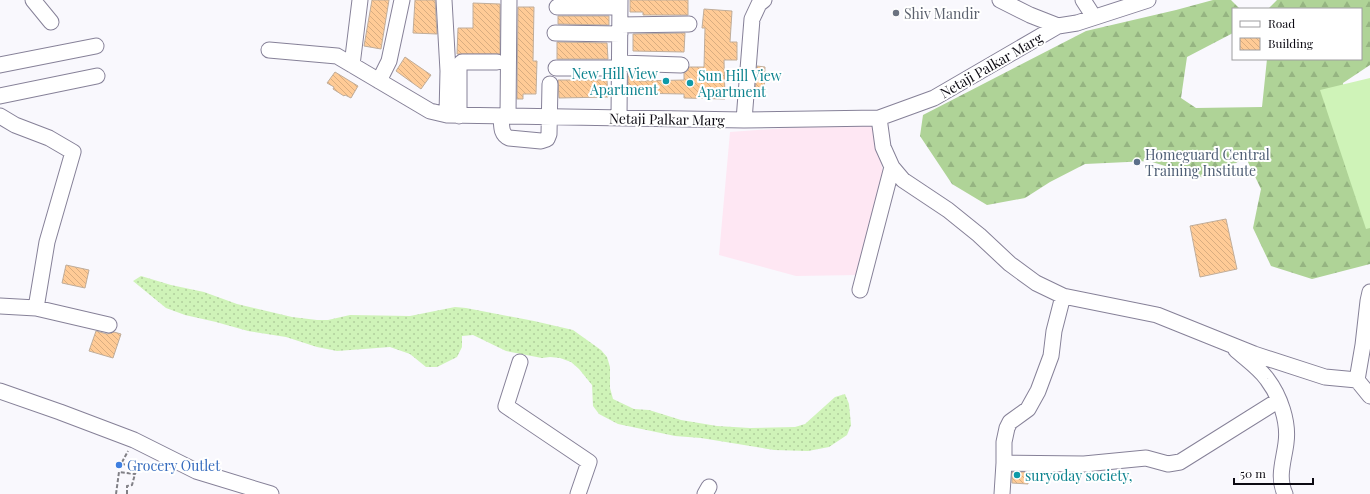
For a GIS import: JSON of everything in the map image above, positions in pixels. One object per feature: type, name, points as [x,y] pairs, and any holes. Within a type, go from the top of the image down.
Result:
[{"type":"street","points":[[33,0],[51,22]]},
{"type":"street","points":[[352,65],[360,0]]},
{"type":"street","points":[[379,81],[388,61],[402,0]]},
{"type":"street","points":[[444,0],[448,71],[453,116]]},
{"type":"street","points":[[508,0],[505,116],[502,132],[506,137],[541,141],[547,139],[549,134],[550,117],[550,84]]},
{"type":"street","points":[[1000,0],[1030,15],[1058,26],[1077,23],[1148,0]]},
{"type":"street","points":[[1083,0],[1094,17]]},
{"type":"street","points":[[744,120],[752,19],[761,1]]},
{"type":"street","points":[[557,7],[620,3],[619,118]]},
{"type":"street","points":[[556,33],[620,30],[690,24]]},
{"type":"street","name":"Netaji Palkar Marg","points":[[269,50],[337,56],[430,111],[453,116],[744,120],[879,118],[934,98],[1058,26]]},
{"type":"street","points":[[0,65],[96,46]]},
{"type":"street","points":[[453,116],[459,65],[462,62],[497,62]]},
{"type":"street","points":[[556,68],[681,65]]},
{"type":"street","points":[[0,96],[97,76]]},
{"type":"street","points":[[0,116],[15,125],[49,138],[73,152],[47,242],[36,308]]},
{"type":"street","points":[[879,118],[883,147],[892,167],[903,180],[948,210],[979,235],[1010,264],[1036,283],[1063,296],[1157,314],[1254,354],[1326,378],[1357,380],[1370,396]]},
{"type":"street","points":[[860,290],[892,167]]},
{"type":"street","points":[[1357,380],[1367,345],[1368,301],[1370,292]]},
{"type":"street","points":[[1002,494],[1004,442],[1007,428],[1010,422],[1028,409],[1038,391],[1051,356],[1054,331],[1063,296]]},
{"type":"street","points":[[0,306],[36,308],[109,325]]},
{"type":"street","points":[[1231,344],[1267,379],[1279,400],[1286,425],[1286,442],[1282,464],[1282,479],[1285,494]]},
{"type":"street","points":[[520,362],[506,406],[589,462],[578,494]]},
{"type":"street","points":[[0,391],[134,440],[196,471],[271,494]]},
{"type":"street","points":[[1004,463],[1084,464],[1146,458],[1168,464],[1180,462],[1279,400]]},
{"type":"path","points":[[127,494],[127,486],[132,486],[138,466],[122,464],[134,440]]},
{"type":"path","points":[[116,494],[119,472],[135,474]]},
{"type":"shaded area","points":[[872,122],[883,172],[859,275],[796,276],[719,255],[730,132]]},
{"type":"green space","points":[[1213,0],[1231,0],[1239,8],[1232,8],[1232,34],[1187,57],[1181,98],[1196,108],[1262,107],[1267,60],[1362,60],[1362,8],[1269,8],[1277,0],[1370,0],[1370,65],[1343,83],[1345,119],[1370,210],[1370,264],[1312,279],[1271,266],[1253,228],[1261,189],[1246,158],[1204,178],[1149,161],[1085,164],[1050,182],[1025,198],[987,205],[952,184],[920,136],[923,115],[1086,31]]},
{"type":"green space","points":[[1370,78],[1370,228],[1366,229],[1320,90]]},
{"type":"green space","points":[[141,276],[171,285],[204,292],[237,304],[292,317],[317,320],[328,320],[350,315],[410,316],[455,307],[534,321],[573,330],[601,350],[607,357],[610,367],[610,388],[613,399],[634,409],[649,410],[681,420],[717,426],[750,428],[795,427],[805,424],[835,397],[845,394],[849,404],[851,425],[847,435],[829,447],[808,451],[774,450],[701,438],[675,436],[618,424],[599,414],[593,406],[592,385],[571,362],[560,358],[542,358],[506,351],[473,335],[462,336],[462,347],[457,357],[437,367],[426,367],[410,354],[390,347],[337,351],[317,347],[286,337],[248,331],[185,315],[166,308],[133,281]]},
{"type":"building","points":[[372,0],[389,0],[381,49],[364,46]]},
{"type":"building","points":[[415,0],[435,0],[437,34],[413,33]]},
{"type":"building","points":[[630,0],[688,0],[688,15],[643,15],[643,12],[630,12]]},
{"type":"building","points":[[473,3],[500,4],[500,54],[457,54],[458,28],[473,28]]},
{"type":"building","points":[[518,7],[534,7],[533,61],[537,61],[536,94],[523,94],[523,99],[517,99]]},
{"type":"building","points":[[704,9],[732,11],[730,42],[737,42],[737,60],[724,60],[725,99],[684,98],[684,94],[628,93],[628,72],[639,73],[639,81],[684,80],[684,73],[689,67],[704,67],[705,28],[702,28]]},
{"type":"building","points":[[558,16],[609,16],[609,25],[558,24]]},
{"type":"building","points":[[685,33],[684,52],[633,51],[633,34]]},
{"type":"building","points":[[557,42],[607,43],[608,59],[557,59]]},
{"type":"building","points":[[405,57],[431,75],[421,89],[396,71]]},
{"type":"building","points":[[757,66],[765,67],[764,95],[755,94]]},
{"type":"building","points":[[335,72],[358,86],[351,98],[345,95],[344,96],[327,83]]},
{"type":"building","points":[[558,80],[607,80],[608,97],[559,98]]},
{"type":"building","points":[[1226,219],[1237,269],[1200,277],[1190,226]]},
{"type":"building","points":[[66,265],[89,270],[85,288],[62,283]]},
{"type":"building","points":[[96,331],[107,334],[114,332],[121,334],[113,358],[89,351]]},
{"type":"building","points":[[1012,472],[1028,472],[1028,484],[1012,483]]},
{"type":"place","name":"Shiv Mandir","points":[[896,13]]},
{"type":"place","name":"New Hill View Apartment","points":[[666,81]]},
{"type":"place","name":"Sun Hill View Apartment","points":[[690,83]]},
{"type":"place","name":"Homeguard Central Training Institute","points":[[1137,162]]},
{"type":"place","name":"Grocery Outlet","points":[[119,465]]},
{"type":"place","name":"suryoday society,","points":[[1017,475]]}]
